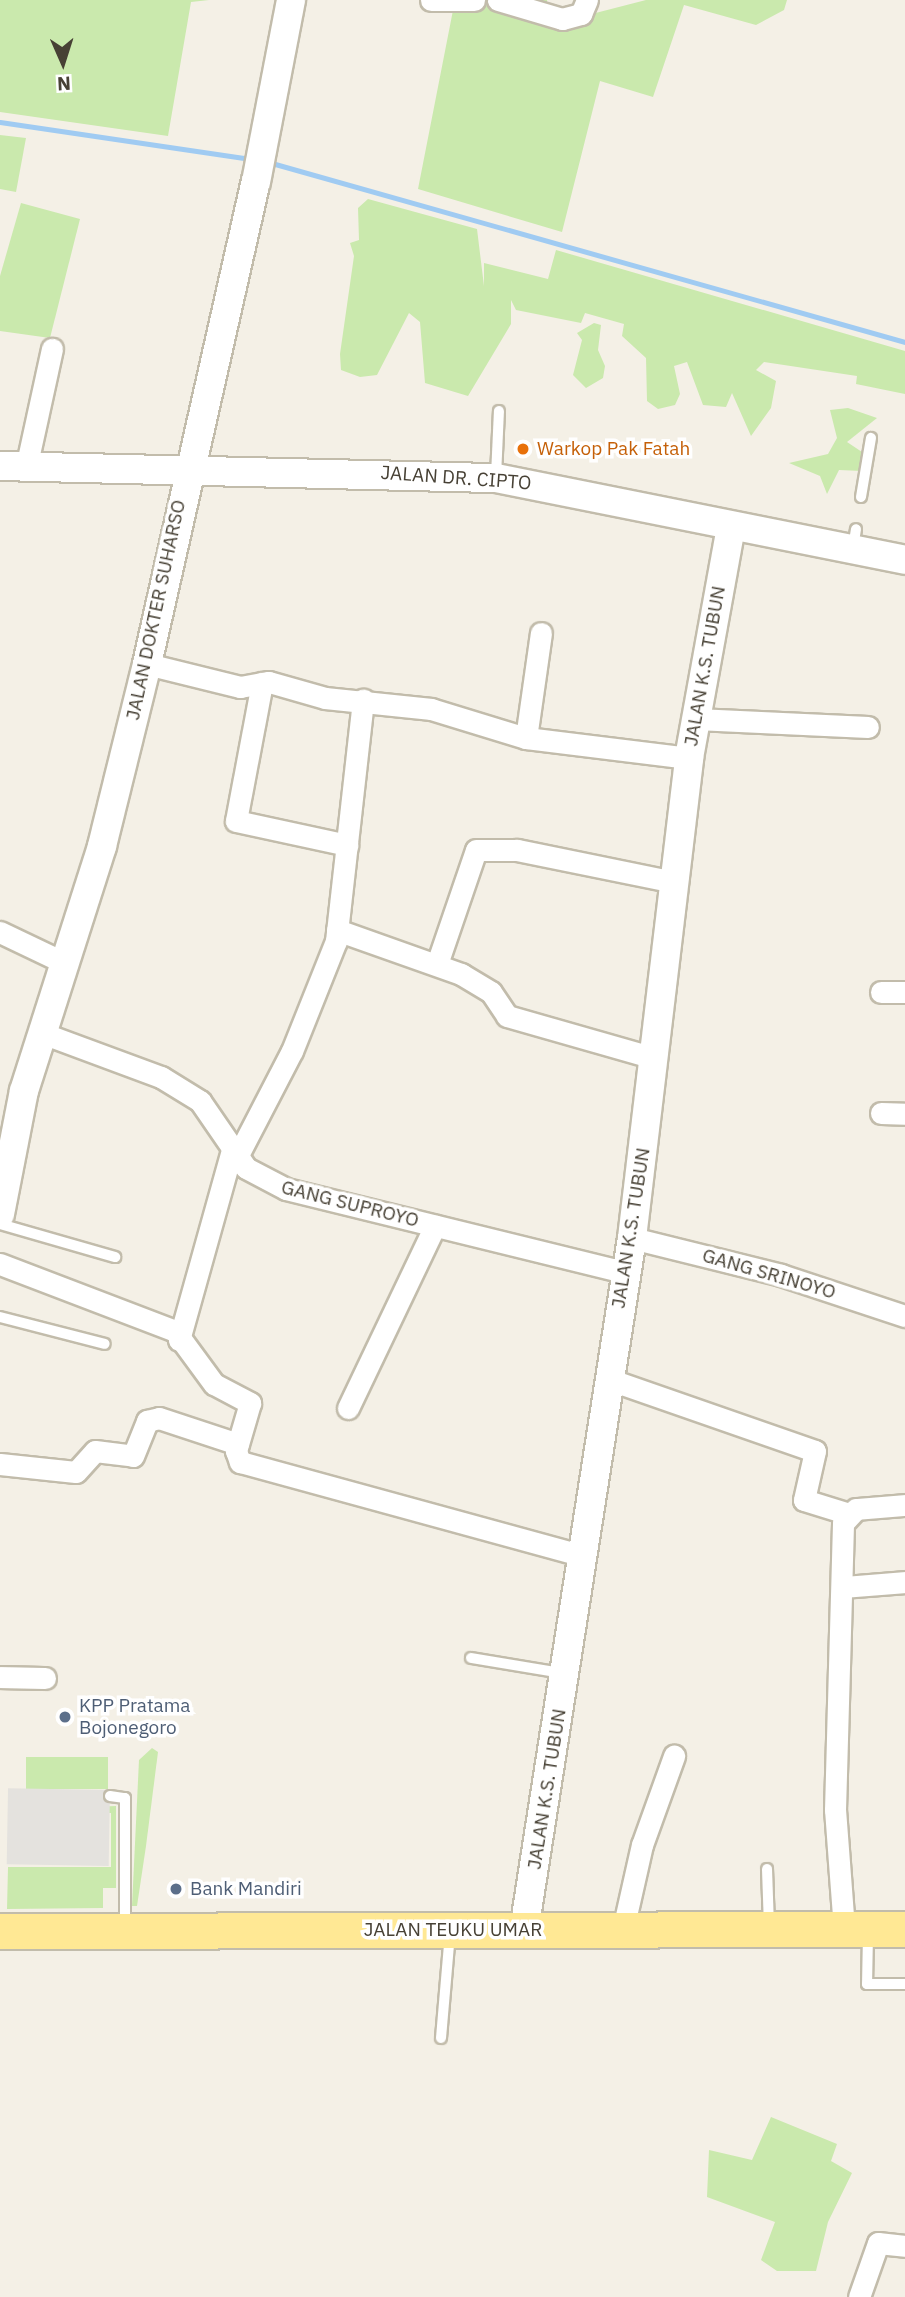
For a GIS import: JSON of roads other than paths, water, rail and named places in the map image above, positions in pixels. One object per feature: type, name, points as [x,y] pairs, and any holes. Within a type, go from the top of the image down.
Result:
[{"type":"main road","name":"JALAN TEUKU UMAR","points":[[0,1931],[905,1929]]},
{"type":"street","name":"JALAN DOKTER SUHARSO","points":[[0,1214],[42,1033],[102,846],[147,664],[187,466],[264,146],[290,0]]},
{"type":"street","points":[[431,0],[474,0]]},
{"type":"street","points":[[498,0],[562,19],[581,14],[587,0]]},
{"type":"street","points":[[13,467],[52,349]]},
{"type":"street","name":"JALAN DR. CIPTO","points":[[13,467],[187,466],[496,478],[731,526],[854,540],[905,560]]},
{"type":"street","name":"JALAN K.S. TUBUN","points":[[524,1930],[624,1272],[632,1238],[689,758],[731,526]]},
{"type":"street","points":[[526,738],[541,633]]},
{"type":"street","points":[[147,664],[240,687],[262,683],[431,709],[526,738],[689,758]]},
{"type":"street","points":[[262,683],[236,821],[347,845]]},
{"type":"street","points":[[179,1340],[235,1150],[292,1051],[337,930],[363,700]]},
{"type":"street","points":[[696,719],[868,727]]},
{"type":"street","points":[[437,964],[476,850],[517,850],[674,882]]},
{"type":"street","points":[[337,930],[437,964],[491,992],[508,1016],[654,1058]]},
{"type":"street","points":[[0,932],[63,962]]},
{"type":"street","points":[[881,992],[905,992]]},
{"type":"street","name":"GANG SUPROYO","points":[[42,1033],[161,1077],[200,1101],[235,1150],[260,1179],[286,1189],[624,1272]]},
{"type":"street","points":[[881,1113],[905,1114]]},
{"type":"street","points":[[348,1408],[435,1226]]},
{"type":"street","name":"GANG SRINOYO","points":[[632,1238],[781,1275],[905,1316]]},
{"type":"street","points":[[0,1264],[88,1293],[175,1331],[179,1340],[214,1384],[250,1403],[238,1444],[240,1462],[581,1555]]},
{"type":"street","points":[[608,1379],[815,1451],[804,1500],[846,1513],[905,1505]]},
{"type":"street","points":[[0,1465],[76,1472],[95,1451],[133,1456],[148,1421],[159,1418],[238,1444]]},
{"type":"street","points":[[846,1513],[835,1810],[856,1929]]},
{"type":"street","points":[[843,1587],[905,1582]]},
{"type":"street","points":[[0,1677],[45,1678]]},
{"type":"street","points":[[623,1929],[642,1845],[674,1756]]},
{"type":"street","points":[[859,2297],[878,2243],[905,2246]]},
{"type":"lane","points":[[496,478],[499,411]]},
{"type":"lane","points":[[861,497],[871,438]]},
{"type":"lane","points":[[0,1224],[115,1257]]},
{"type":"lane","points":[[0,1317],[105,1344]]},
{"type":"lane","points":[[471,1658],[565,1674]]},
{"type":"lane","points":[[110,1796],[125,1798],[125,1931]]},
{"type":"lane","points":[[767,1869],[769,1929]]},
{"type":"lane","points":[[856,1929],[867,1984],[905,1984]]},
{"type":"lane","points":[[441,2038],[450,1931]]},
{"type":"waterway","points":[[0,122],[252,159]]},
{"type":"waterway","points":[[268,162],[905,342]]},
{"type":"place","name":"Warkop Pak Fatah","points":[[523,449]]},
{"type":"place","name":"KPP Pratama Bojonegoro","points":[[65,1717]]},
{"type":"place","name":"Bank Mandiri","points":[[176,1889]]}]
